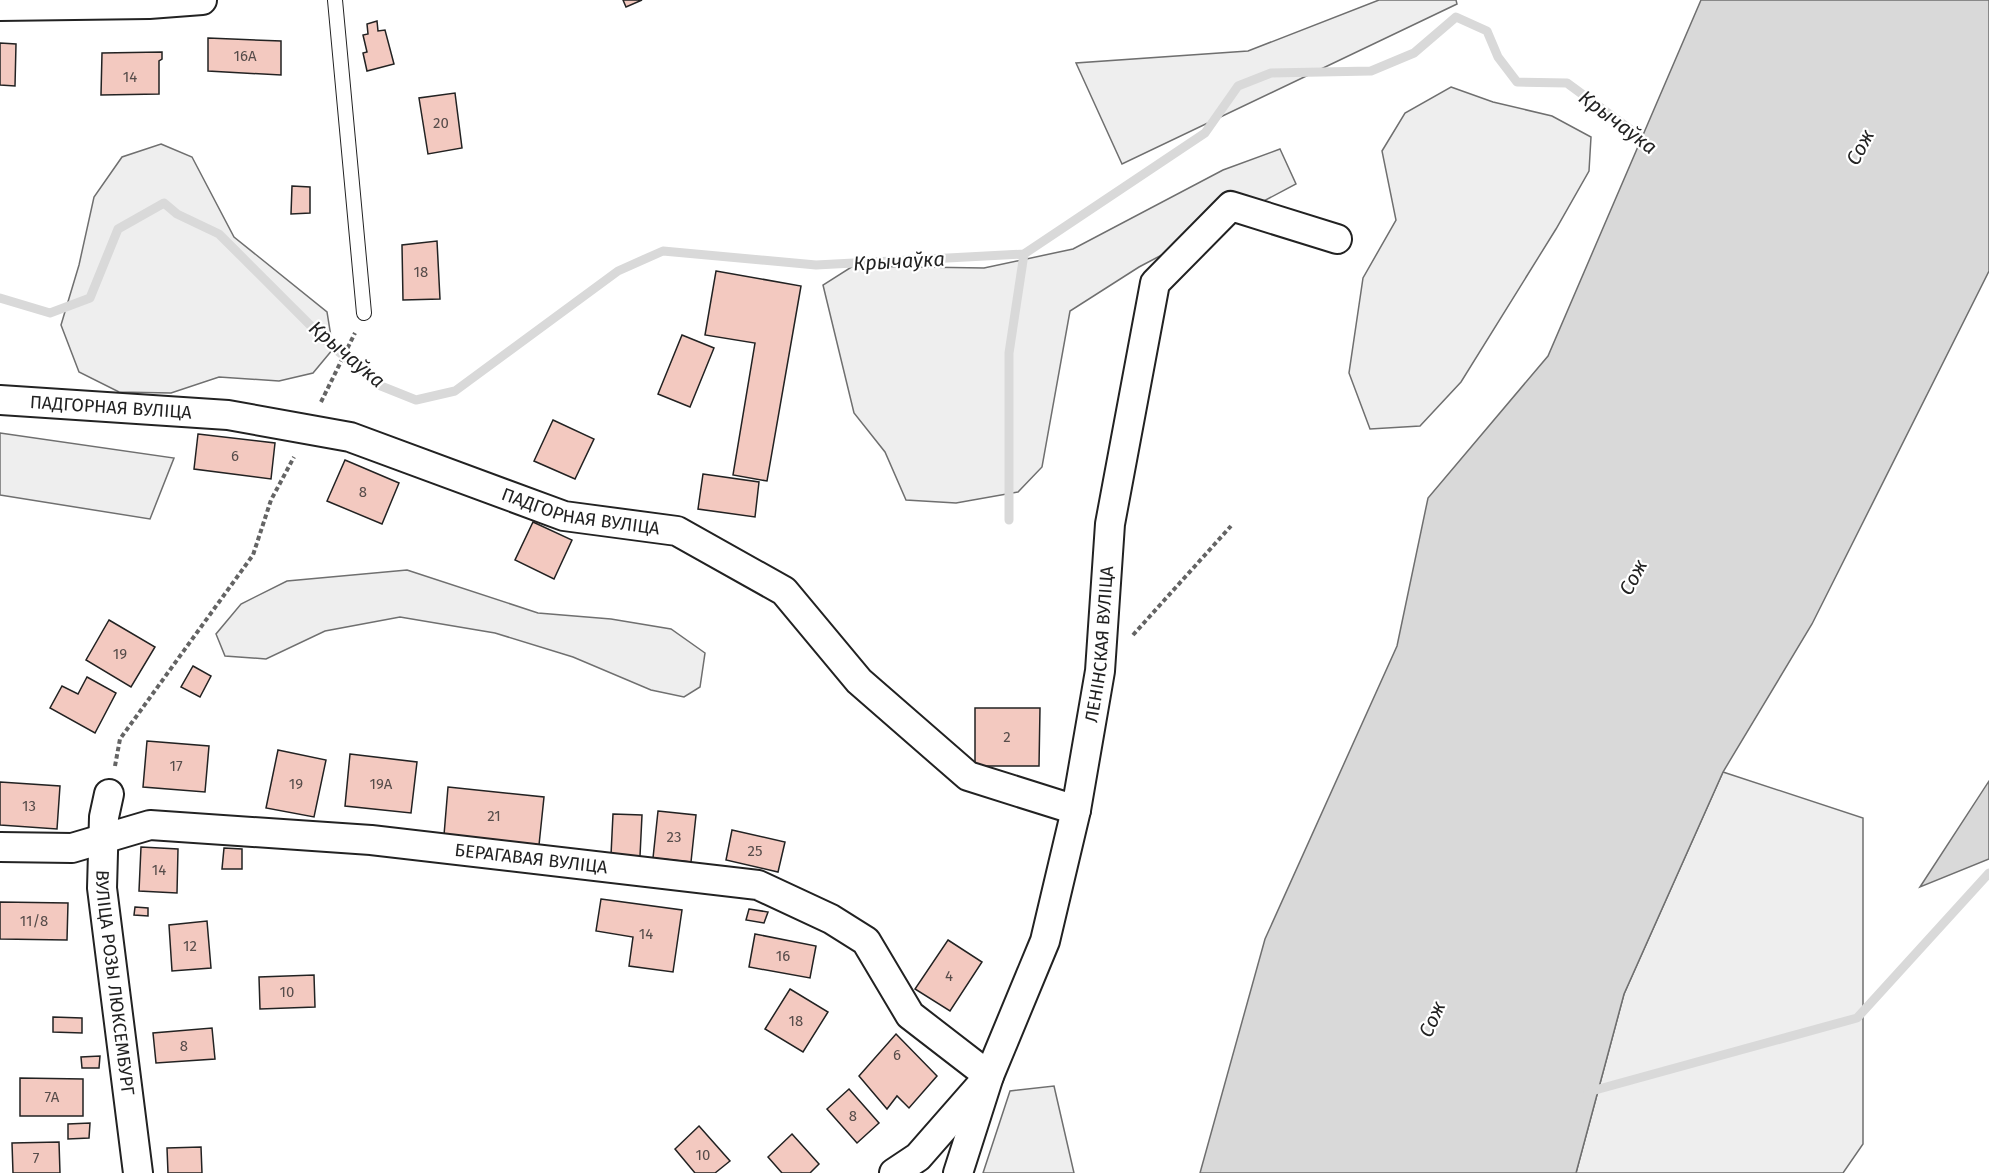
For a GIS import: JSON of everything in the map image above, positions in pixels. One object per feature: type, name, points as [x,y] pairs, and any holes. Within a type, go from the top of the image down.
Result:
[{"type":"street","points":[[0,6],[149,4],[202,0]]},
{"type":"street","name":"ЛЕНІНСКАЯ ВУЛІЦА","points":[[894,1173],[918,1156],[989,1076],[1045,941],[1076,810],[1100,671],[1110,524],[1155,283],[1231,206],[1336,239]]},
{"type":"street","name":"ПАДГОРНАЯ ВУЛІЦА","points":[[0,400],[228,415],[350,436],[564,516],[677,531],[784,591],[859,681],[968,776],[1076,810]]},
{"type":"street","name":"ВУЛІЦА РОЗЫ ЛЮКСЕМБУРГ","points":[[109,794],[102,888],[138,1173]]},
{"type":"street","name":"БЕРАГАВАЯ ВУЛІЦА","points":[[0,847],[72,848],[150,825],[371,840],[758,885],[831,919],[867,941],[910,1015],[989,1076]]},
{"type":"street","points":[[958,1173],[989,1076]]},
{"type":"lane","points":[[335,0],[364,314]]},
{"type":"path","points":[[326,391],[364,314]]},
{"type":"path","points":[[109,794],[120,740],[253,555],[271,500],[309,429]]},
{"type":"path","points":[[1131,637],[1231,526]]},
{"type":"shaded area","points":[[1379,0],[1456,0],[1457,4],[1122,164],[1076,63],[1248,51]]},
{"type":"shaded area","points":[[1451,87],[1493,102],[1552,116],[1591,137],[1589,171],[1556,229],[1461,382],[1420,426],[1370,429],[1349,373],[1363,278],[1396,220],[1382,151],[1405,113]]},
{"type":"shaded area","points":[[161,144],[192,157],[234,237],[327,312],[333,349],[313,373],[279,381],[219,377],[171,393],[119,392],[79,372],[61,325],[79,265],[94,197],[122,157]]},
{"type":"shaded area","points":[[1280,149],[1296,184],[1139,267],[1070,311],[1042,467],[1018,492],[956,503],[906,500],[885,452],[854,413],[823,285],[853,266],[984,268],[1073,249],[1223,170]]},
{"type":"shaded area","points":[[0,433],[174,458],[150,519],[0,495]]},
{"type":"shaded area","points":[[407,570],[538,613],[611,619],[671,629],[705,653],[700,687],[684,697],[651,690],[573,657],[495,633],[400,617],[325,631],[266,659],[225,656],[216,634],[241,604],[287,581]]},
{"type":"shaded area","points":[[1723,772],[1863,818],[1863,1144],[1843,1173],[1576,1173],[1624,994]]},
{"type":"shaded area","points":[[1054,1086],[1074,1173],[983,1173],[1010,1091]]},
{"type":"water","name":"Сож","points":[[1701,0],[1989,0],[1989,271],[1812,624],[1723,772],[1624,994],[1576,1173],[1200,1173],[1265,939],[1397,646],[1428,498],[1548,356]]},
{"type":"water","points":[[1989,781],[1989,859],[1920,887]]},
{"type":"building","points":[[623,0],[642,0],[626,7]]},
{"type":"building","points":[[377,21],[378,31],[385,30],[394,64],[367,71],[363,53],[367,52],[363,35],[368,34],[367,24]]},
{"type":"building","points":[[208,38],[281,41],[281,75],[208,71]]},
{"type":"building","points":[[0,43],[16,44],[15,86],[0,85]]},
{"type":"building","points":[[162,52],[162,59],[159,61],[159,94],[101,95],[102,53]]},
{"type":"building","points":[[455,93],[462,148],[428,154],[419,98]]},
{"type":"building","points":[[292,186],[310,187],[310,213],[291,214]]},
{"type":"building","points":[[437,241],[440,299],[403,300],[402,245]]},
{"type":"building","points":[[716,271],[801,286],[767,481],[733,475],[755,343],[705,335]]},
{"type":"building","points":[[682,335],[714,348],[690,407],[658,394]]},
{"type":"building","points":[[553,420],[594,439],[575,479],[534,461]]},
{"type":"building","points":[[198,434],[275,443],[271,479],[194,469]]},
{"type":"building","points":[[345,460],[399,483],[382,524],[327,501]]},
{"type":"building","points":[[703,474],[759,482],[755,517],[698,509]]},
{"type":"building","points":[[533,522],[572,540],[554,579],[515,560]]},
{"type":"building","points":[[109,620],[155,647],[131,687],[86,660]]},
{"type":"building","points":[[193,666],[211,676],[200,697],[181,687]]},
{"type":"building","points":[[87,677],[116,693],[95,733],[50,708],[62,686],[78,694]]},
{"type":"building","points":[[975,708],[1040,708],[1039,766],[975,766]]},
{"type":"building","points":[[147,741],[209,746],[205,792],[143,787]]},
{"type":"building","points":[[278,750],[326,760],[314,817],[266,808]]},
{"type":"building","points":[[350,754],[417,762],[411,813],[345,806]]},
{"type":"building","points":[[0,782],[60,786],[57,829],[0,825]]},
{"type":"building","points":[[448,787],[544,797],[539,845],[444,835]]},
{"type":"building","points":[[658,811],[696,815],[691,862],[653,858]]},
{"type":"building","points":[[613,814],[642,815],[640,856],[611,855]]},
{"type":"building","points":[[732,830],[785,842],[778,872],[726,860]]},
{"type":"building","points":[[141,847],[178,849],[177,893],[139,891]]},
{"type":"building","points":[[224,848],[242,849],[242,869],[222,869]]},
{"type":"building","points":[[601,899],[682,910],[673,972],[629,966],[633,937],[596,931]]},
{"type":"building","points":[[0,902],[68,903],[67,940],[0,939]]},
{"type":"building","points":[[135,907],[148,908],[148,916],[134,915]]},
{"type":"building","points":[[749,909],[768,912],[764,923],[746,920]]},
{"type":"building","points":[[207,921],[211,968],[172,971],[169,925]]},
{"type":"building","points":[[755,934],[816,946],[810,978],[749,967]]},
{"type":"building","points":[[948,940],[982,962],[950,1011],[915,989]]},
{"type":"building","points":[[314,975],[315,1007],[260,1009],[259,977]]},
{"type":"building","points":[[790,989],[828,1012],[803,1052],[765,1029]]},
{"type":"building","points":[[53,1017],[82,1018],[82,1033],[53,1032]]},
{"type":"building","points":[[212,1028],[215,1059],[156,1063],[153,1033]]},
{"type":"building","points":[[896,1034],[937,1076],[909,1108],[897,1096],[887,1109],[859,1076]]},
{"type":"building","points":[[100,1056],[99,1068],[82,1068],[81,1057]]},
{"type":"building","points":[[20,1078],[83,1079],[83,1116],[20,1116]]},
{"type":"building","points":[[849,1089],[879,1123],[857,1143],[827,1109]]},
{"type":"building","points":[[90,1123],[89,1138],[68,1139],[68,1124]]},
{"type":"building","points":[[699,1126],[730,1161],[715,1173],[695,1173],[675,1149]]},
{"type":"building","points":[[792,1134],[819,1164],[810,1173],[782,1173],[768,1157]]},
{"type":"building","points":[[59,1142],[60,1173],[13,1173],[12,1143]]},
{"type":"building","points":[[201,1147],[202,1173],[168,1173],[167,1148]]},
{"type":"waterway","name":"Крычаўка","points":[[0,298],[50,313],[90,298],[118,229],[164,203],[177,214],[219,234],[329,344],[381,386],[416,400],[455,391],[618,271],[663,251],[816,265],[1024,254],[1205,133],[1238,86],[1271,73],[1371,71],[1414,53],[1456,17],[1487,31],[1498,57],[1517,82],[1567,83],[1650,144]]},
{"type":"waterway","points":[[1009,520],[1009,353],[1024,254]]},
{"type":"waterway","points":[[1588,1092],[1857,1018],[1989,873]]}]
